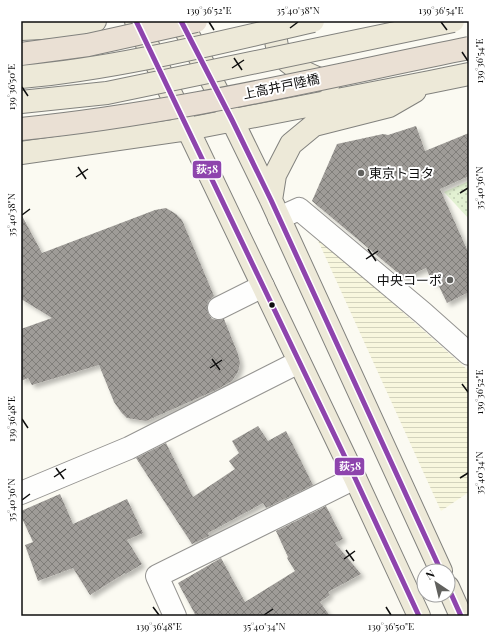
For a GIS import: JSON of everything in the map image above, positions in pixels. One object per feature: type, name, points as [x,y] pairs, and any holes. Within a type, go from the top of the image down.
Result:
[{"type":"highway","points":[[21,54],[88,45],[196,21]]},
{"type":"highway","name":"上高井戸陸橋","points":[[21,129],[69,124],[201,102],[469,48]]},
{"type":"main road","points":[[21,29],[56,24],[95,21]]},
{"type":"main road","points":[[136,21],[355,478],[418,616]]},
{"type":"main road","points":[[182,21],[275,209],[437,563]]},
{"type":"main road","points":[[275,21],[277,46],[288,62],[304,72],[342,88],[378,92]]},
{"type":"main road","points":[[21,77],[106,67],[313,21]]},
{"type":"main road","points":[[21,102],[107,93],[453,21]]},
{"type":"main road","points":[[21,153],[188,129],[469,74]]},
{"type":"main road","points":[[275,209],[275,175],[291,144],[314,124],[389,106],[430,82]]},
{"type":"main road","points":[[455,603],[461,616]]},
{"type":"street","points":[[275,209],[299,208],[469,354]]},
{"type":"street","points":[[219,308],[263,286]]},
{"type":"street","points":[[21,493],[129,448],[299,362]]},
{"type":"street","points":[[175,616],[157,576],[355,478]]},
{"type":"green space","points":[[469,181],[469,219],[444,192]]},
{"type":"green space","points":[[315,234],[469,371],[469,492],[441,511]]},
{"type":"building","points":[[416,126],[425,151],[469,133],[469,176],[440,189],[469,254],[469,292],[447,303],[437,282],[433,284],[426,268],[404,278],[312,201],[337,144],[383,134],[388,135]]},
{"type":"building","points":[[166,208],[182,220],[214,296],[208,301],[208,313],[212,319],[224,319],[238,354],[240,363],[238,372],[232,381],[216,390],[146,421],[127,418],[121,412],[114,402],[99,365],[32,385],[28,378],[21,381],[21,329],[52,318],[21,299],[21,214],[42,253],[155,210]]},
{"type":"building","points":[[258,426],[268,441],[286,431],[313,485],[266,508],[263,503],[208,533],[209,536],[192,544],[136,458],[166,443],[193,497],[235,469],[229,461],[239,453],[232,441]]},
{"type":"building","points":[[60,494],[73,524],[127,499],[143,533],[127,540],[142,564],[90,595],[73,568],[38,581],[25,545],[33,542],[21,516],[21,511]]},
{"type":"building","points":[[326,506],[343,539],[335,543],[361,574],[328,592],[330,595],[320,602],[330,616],[196,616],[178,583],[221,558],[245,602],[295,571],[287,558],[288,557],[276,531]]},
{"type":"transit line","name":"荻58","points":[[136,21],[355,478],[419,616]]},
{"type":"transit line","name":"荻58","points":[[181,21],[271,200],[437,563]]},
{"type":"transit line","name":"荻58","points":[[455,603],[461,616]]},
{"type":"place","name":"東京トヨタ","points":[[361,173]]},
{"type":"place","name":"中央コーポ","points":[[450,280]]}]
